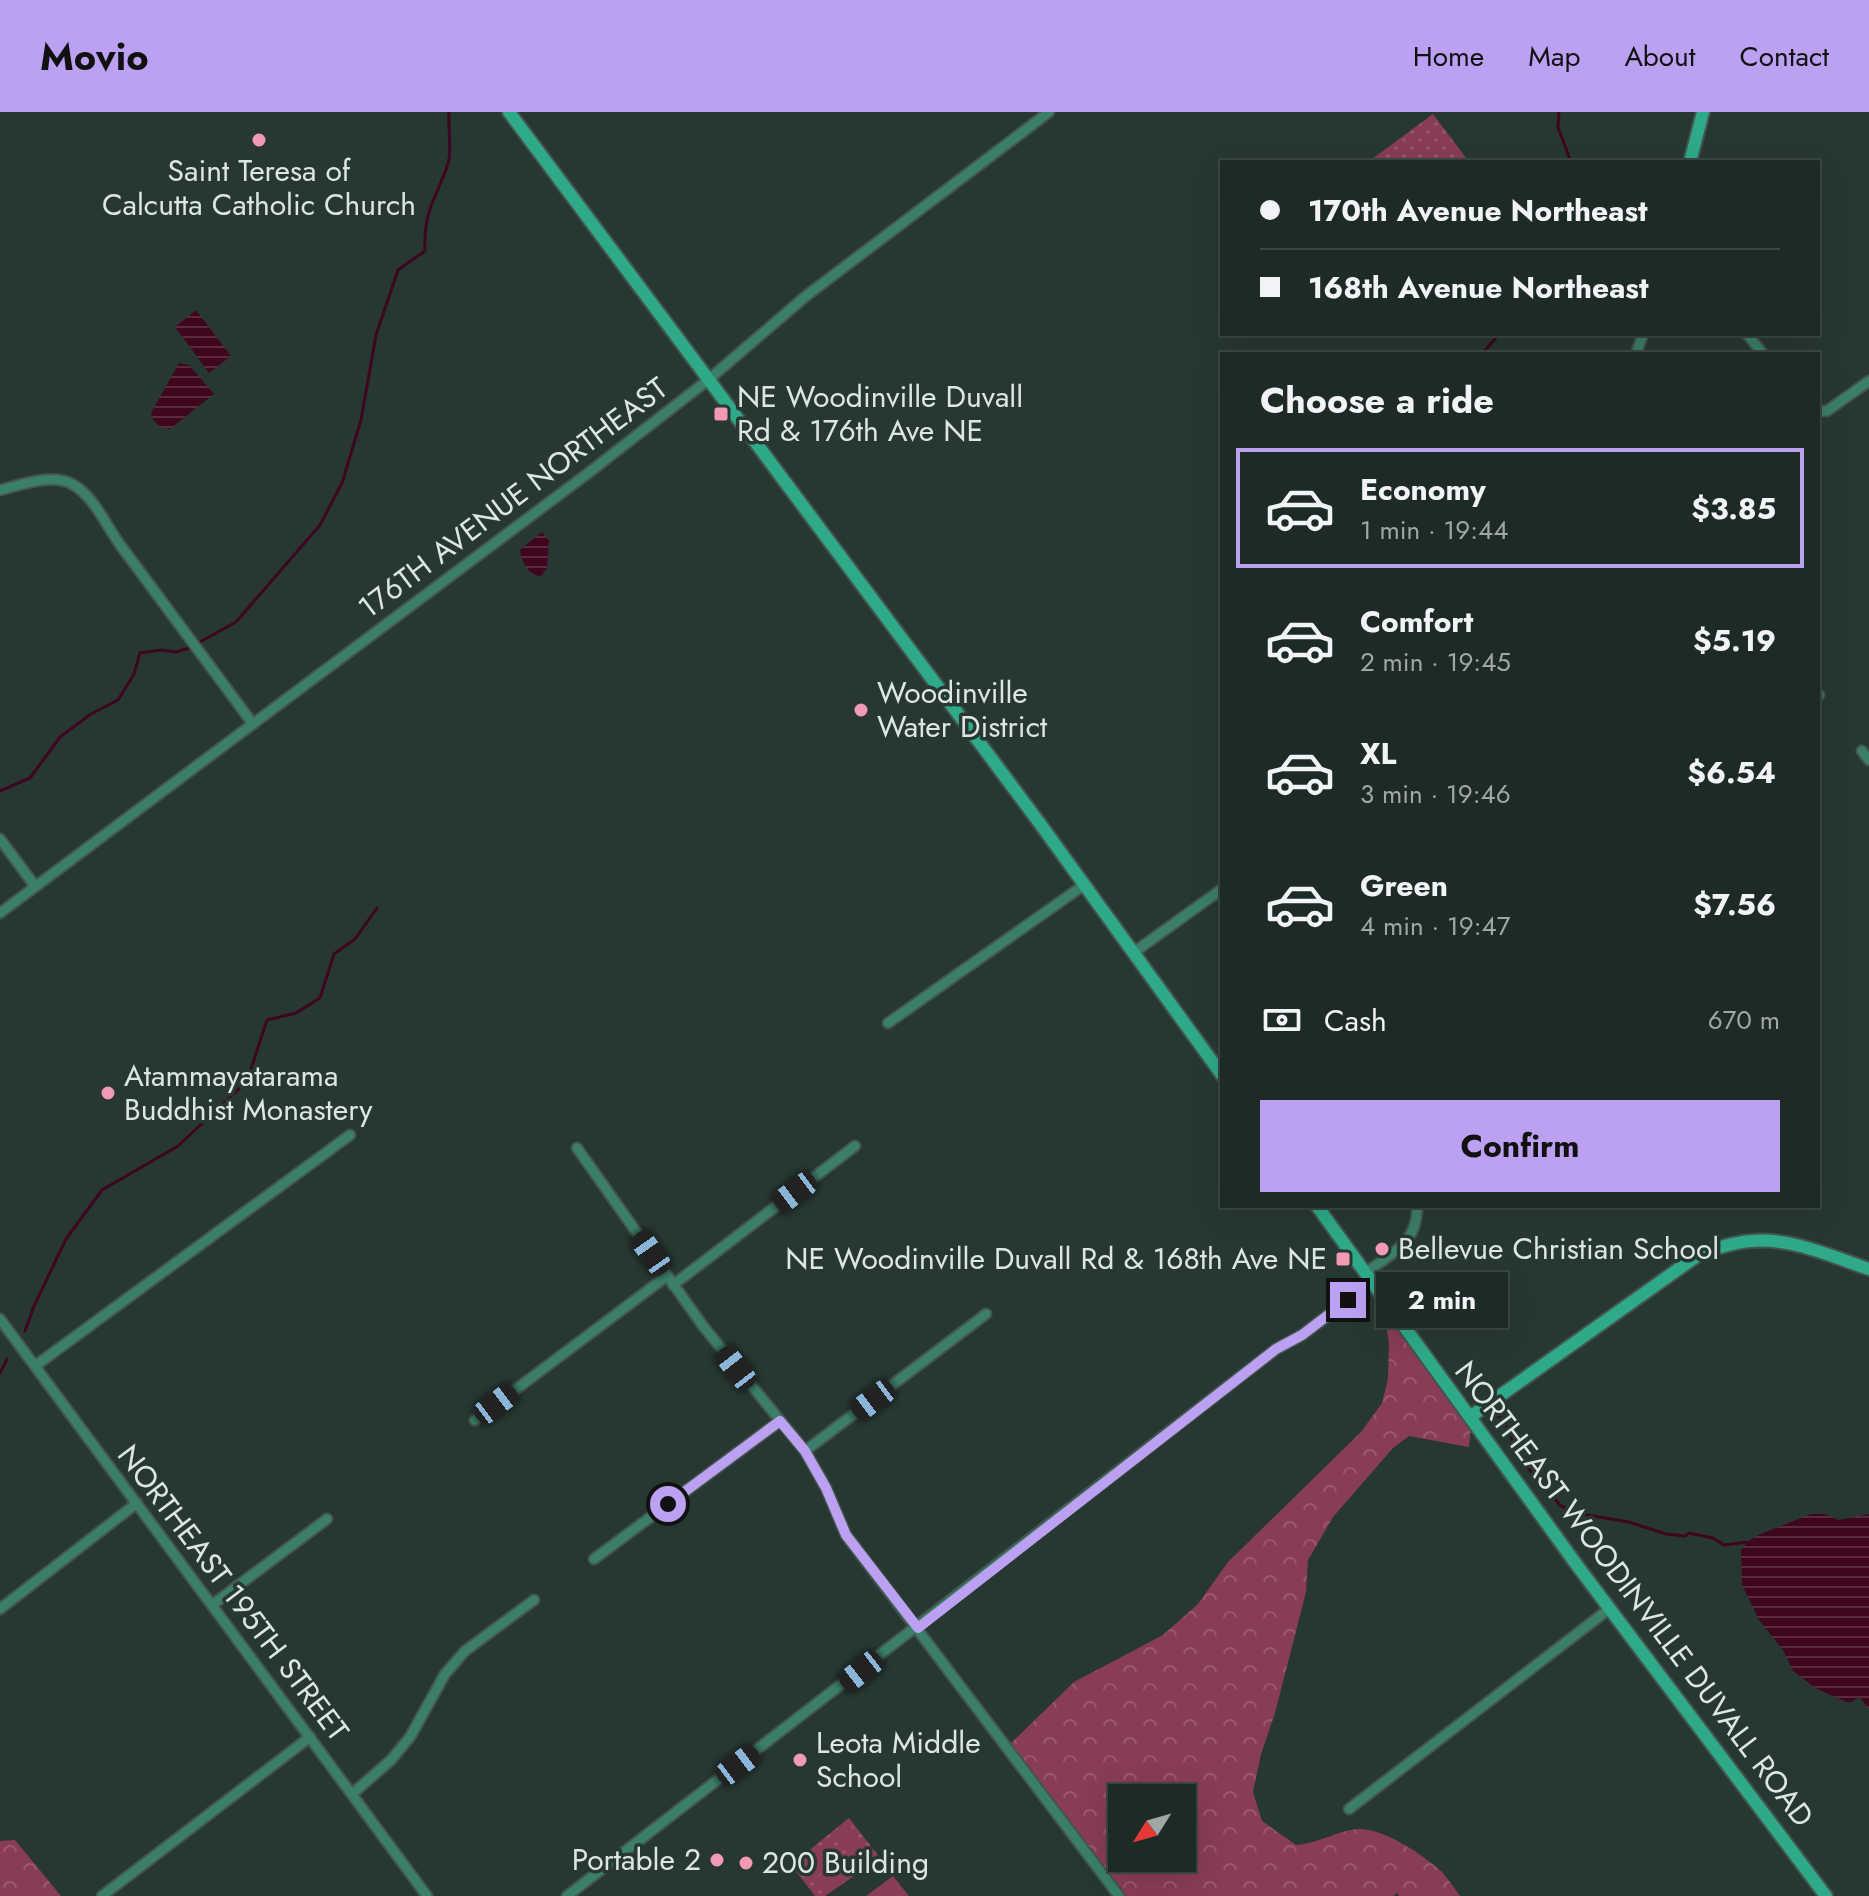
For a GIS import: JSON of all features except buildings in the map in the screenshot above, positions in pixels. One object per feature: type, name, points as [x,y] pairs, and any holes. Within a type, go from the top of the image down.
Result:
[{"type":"main road","points":[[509,112],[1220,1072]]},
{"type":"main road","points":[[1691,160],[1703,112]]},
{"type":"main road","name":"NORTHEAST WOODINVILLE DUVALL ROAD","points":[[1318,1208],[1609,1609],[1826,1896]]},
{"type":"main road","points":[[1470,1417],[1701,1253],[1730,1244],[1767,1241],[1869,1269]]},
{"type":"street","name":"176TH AVENUE NORTHEAST","points":[[0,913],[708,380],[806,296],[1049,112]]},
{"type":"street","points":[[1749,336],[1761,352]]},
{"type":"street","points":[[1822,411],[1869,381]]},
{"type":"street","points":[[0,490],[54,480],[70,483],[88,496],[107,528],[253,724]]},
{"type":"street","points":[[1862,751],[1869,760]]},
{"type":"street","points":[[0,839],[35,886]]},
{"type":"street","points":[[888,1023],[1084,885]]},
{"type":"street","points":[[1133,953],[1220,890]]},
{"type":"street","points":[[35,1366],[350,1135]]},
{"type":"street","points":[[673,1285],[855,1146]]},
{"type":"street","points":[[577,1148],[673,1285],[752,1390],[805,1451],[826,1488],[846,1535],[1119,1896]]},
{"type":"street","points":[[567,1896],[1276,1349],[1302,1335],[1406,1242],[1418,1222],[1417,1208]]},
{"type":"street","points":[[475,1420],[667,1276]]},
{"type":"street","points":[[805,1451],[986,1314]]},
{"type":"street","name":"NORTHEAST 195TH STREET","points":[[0,1319],[427,1896]]},
{"type":"street","points":[[594,1559],[780,1421]]},
{"type":"street","points":[[0,1609],[137,1503]]},
{"type":"street","points":[[212,1605],[327,1519]]},
{"type":"street","points":[[352,1794],[391,1760],[410,1737],[445,1674],[465,1651],[534,1600]]},
{"type":"street","points":[[1349,1809],[1609,1609]]},
{"type":"street","points":[[102,1896],[310,1737]]},
{"type":"green space","points":[[1433,114],[1468,160],[1371,160]]},
{"type":"green space","points":[[1384,1310],[1471,1427],[1469,1447],[1409,1436],[1393,1448],[1333,1517],[1308,1560],[1306,1592],[1253,1792],[1262,1821],[1296,1845],[1357,1829],[1378,1832],[1433,1864],[1460,1896],[1399,1896],[1397,1893],[1393,1896],[1119,1896],[1010,1744],[1074,1682],[1163,1635],[1198,1604],[1228,1562],[1361,1432],[1382,1403],[1388,1379],[1389,1344]]},
{"type":"green space","points":[[849,1818],[880,1858],[825,1896],[815,1896],[791,1865]]},
{"type":"green space","points":[[851,1827],[871,1854],[859,1863],[839,1837]]},
{"type":"green space","points":[[15,1840],[61,1896],[0,1896],[0,1841]]},
{"type":"green space","points":[[828,1843],[837,1856],[810,1876],[801,1864]]},
{"type":"green space","points":[[840,1860],[849,1872],[823,1892],[814,1880]]},
{"type":"green space","points":[[893,1876],[909,1896],[866,1896]]},
{"type":"shaded area","points":[[196,310],[231,356],[209,373],[175,327]]},
{"type":"shaded area","points":[[179,363],[189,365],[214,394],[170,429],[158,424],[151,413]]},
{"type":"shaded area","points":[[542,532],[549,541],[547,568],[541,576],[526,568],[520,550]]},
{"type":"shaded area","points":[[1811,1514],[1825,1514],[1839,1520],[1869,1514],[1869,1709],[1860,1697],[1847,1702],[1817,1689],[1793,1671],[1783,1650],[1759,1620],[1742,1585],[1741,1550],[1747,1542]]},
{"type":"waterway","points":[[0,791],[30,778],[60,737],[91,714],[118,700],[134,674],[140,653],[161,650],[176,652],[189,648],[236,622],[320,525],[342,483],[361,420],[376,335],[398,270],[425,251],[428,215],[449,159],[449,112]]},
{"type":"waterway","points":[[1559,112],[1558,127],[1570,160]]},
{"type":"waterway","points":[[1484,352],[1497,336]]},
{"type":"waterway","points":[[25,1331],[66,1239],[102,1190],[178,1146],[247,1081],[267,1020],[296,1013],[320,998],[334,954],[355,939],[377,908]]},
{"type":"waterway","points":[[0,1373],[7,1359]]},
{"type":"waterway","points":[[1495,1416],[1499,1416],[1510,1431],[1515,1453],[1561,1506],[1666,1534],[1685,1536],[1689,1533],[1713,1538],[1724,1545],[1747,1542]]},
{"type":"place","name":"Saint Teresa of Calcutta Catholic Church","points":[[259,140]]},
{"type":"place","name":"NE Woodinville Duvall Rd & 176th Ave NE","points":[[721,414]]},
{"type":"place","name":"Woodinville Water District","points":[[861,710]]},
{"type":"place","name":"Atammayatarama Buddhist Monastery","points":[[108,1093]]},
{"type":"place","name":"Bellevue Christian School","points":[[1382,1249]]},
{"type":"place","name":"NE Woodinville Duvall Rd & 168th Ave NE","points":[[1343,1259]]},
{"type":"place","name":"Leota Middle School","points":[[800,1760]]},
{"type":"place","name":"Portable 2","points":[[717,1860]]},
{"type":"place","name":"200 Building","points":[[746,1863]]},
{"type":"route","points":[[668,1504],[780,1421],[805,1451],[826,1488],[846,1535],[918,1628],[1276,1349],[1302,1335],[1348,1300]]}]
